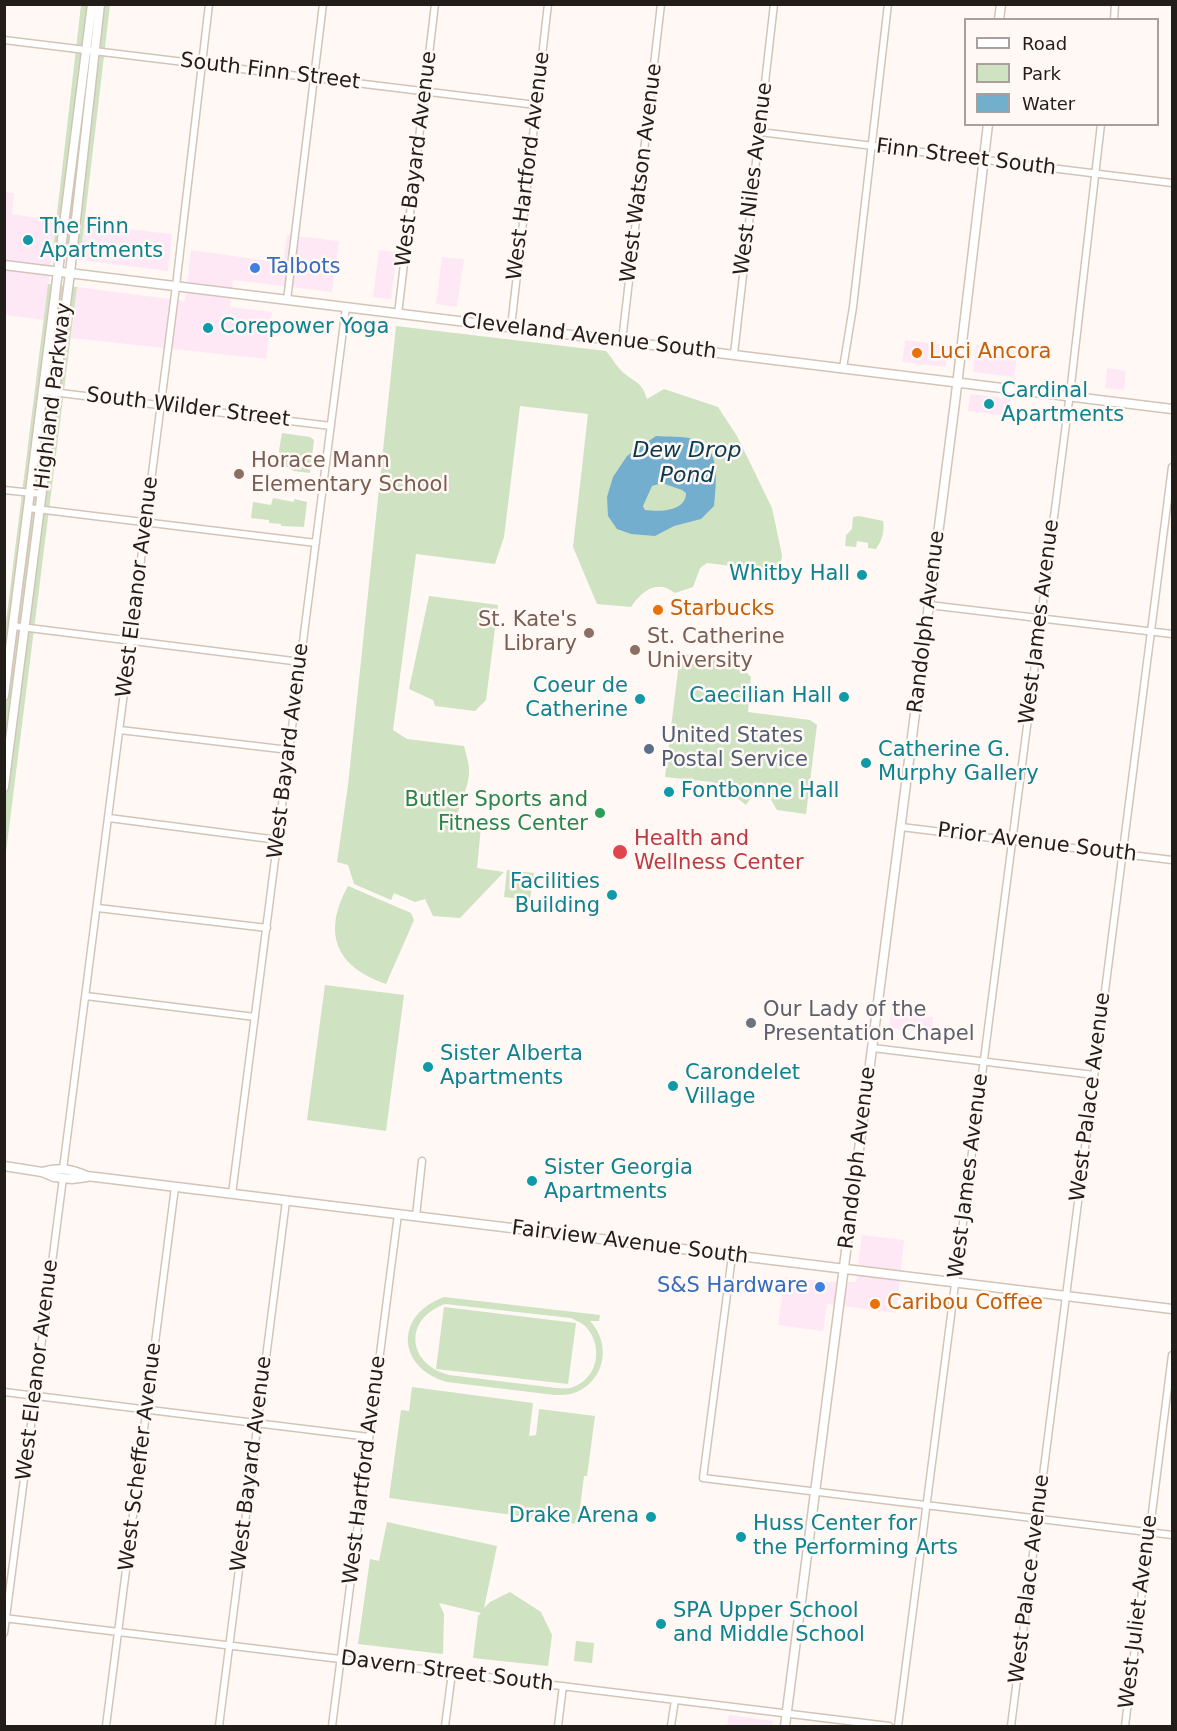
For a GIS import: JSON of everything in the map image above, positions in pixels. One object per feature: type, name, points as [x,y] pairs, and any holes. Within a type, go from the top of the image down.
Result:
[{"type":"street","name":"Highland Parkway","points":[[4,787],[70,273],[92,4]]},
{"type":"street","name":"Highland Parkway","points":[[4,696],[58,272],[90,50],[100,4]]},
{"type":"street","name":"West Eleanor Avenue","points":[[4,1633],[98,908],[209,4]]},
{"type":"street","points":[[287,300],[323,4]]},
{"type":"street","name":"West Bayard Avenue","points":[[398,314],[435,4]]},
{"type":"street","name":"West Hartford Avenue","points":[[511,327],[548,4]]},
{"type":"street","name":"West Watson Avenue","points":[[622,341],[661,4]]},
{"type":"street","name":"West Niles Avenue","points":[[734,354],[774,4]]},
{"type":"street","points":[[843,368],[853,307],[888,4]]},
{"type":"street","name":"South Finn Street","points":[[4,40],[536,105]]},
{"type":"street","name":"Randolph Avenue","points":[[785,1726],[873,1048],[988,126]]},
{"type":"street","name":"West James Avenue","points":[[898,1726],[1041,618],[1101,126]]},
{"type":"street","name":"Finn Street South","points":[[760,132],[1173,183]]},
{"type":"street","name":"Cleveland Avenue South","points":[[4,265],[1173,409]]},
{"type":"street","name":"West Bayard Avenue","points":[[232,1194],[346,307]]},
{"type":"street","name":"South Wilder Street","points":[[44,391],[331,426]]},
{"type":"street","name":"West Palace Avenue","points":[[1011,1726],[1173,467]]},
{"type":"street","points":[[4,490],[42,494]]},
{"type":"street","points":[[28,508],[316,543]]},
{"type":"street","points":[[929,605],[1173,634]]},
{"type":"street","points":[[13,626],[301,662]]},
{"type":"street","points":[[120,730],[289,750]]},
{"type":"street","points":[[109,818],[278,840]]},
{"type":"street","name":"Prior Avenue South","points":[[901,826],[1173,860]]},
{"type":"street","points":[[98,908],[267,928]]},
{"type":"street","points":[[86,996],[255,1017]]},
{"type":"street","points":[[873,1048],[1094,1075]]},
{"type":"street","points":[[416,1216],[422,1161]]},
{"type":"street","name":"Fairview Avenue South","points":[[4,1166],[63,1174],[73,1170],[87,1176],[1173,1309]]},
{"type":"street","name":"West Scheffer Avenue","points":[[106,1726],[175,1187]]},
{"type":"street","name":"West Bayard Avenue","points":[[219,1726],[286,1201]]},
{"type":"street","name":"West Hartford Avenue","points":[[332,1726],[398,1214]]},
{"type":"street","points":[[732,1256],[703,1479],[1173,1535]]},
{"type":"street","name":"West Juliet Avenue","points":[[1125,1726],[1173,1355]]},
{"type":"street","points":[[4,1392],[369,1437]]},
{"type":"street","name":"Davern Street South","points":[[6,1618],[889,1726]]},
{"type":"street","points":[[445,1726],[452,1673]]},
{"type":"street","points":[[558,1726],[563,1686]]},
{"type":"street","points":[[671,1726],[675,1700]]},
{"type":"shaded area","points":[[5,192],[14,193],[12,214],[56,221],[44,320],[5,315]]},
{"type":"shaded area","points":[[84,224],[172,234],[168,271],[80,260]]},
{"type":"shaded area","points":[[287,235],[339,241],[332,292],[233,280],[230,307],[272,312],[266,359],[71,338],[77,287],[185,301],[191,250],[283,263]]},
{"type":"shaded area","points":[[379,250],[397,252],[391,299],[373,297]]},
{"type":"shaded area","points":[[442,257],[464,259],[457,307],[436,304]]},
{"type":"shaded area","points":[[905,340],[948,346],[946,367],[902,362]]},
{"type":"shaded area","points":[[976,345],[1018,350],[1014,377],[973,372]]},
{"type":"shaded area","points":[[1107,368],[1126,371],[1124,390],[1105,388]]},
{"type":"shaded area","name":"Cardinal Apartments","points":[[970,394],[1011,399],[1009,416],[968,411]]},
{"type":"shaded area","points":[[891,1013],[933,1017],[932,1032],[889,1028]]},
{"type":"shaded area","points":[[862,1235],[904,1240],[896,1313],[827,1304],[823,1331],[778,1325],[785,1277],[829,1282],[856,1282]]},
{"type":"shaded area","points":[[729,1715],[773,1721],[772,1726],[727,1726]]},
{"type":"green space","points":[[81,5],[110,5],[80,260],[52,257]]},
{"type":"green space","points":[[48,284],[77,287],[5,860],[5,630]]},
{"type":"green space","points":[[396,326],[606,351],[622,372],[641,387],[647,399],[664,389],[718,407],[737,436],[772,508],[782,555],[780,572],[707,563],[700,568],[693,587],[675,593],[662,587],[656,587],[640,596],[631,607],[597,604],[573,547],[588,414],[520,406],[504,537],[495,564],[416,554],[393,730],[407,739],[464,746],[469,764],[469,776],[456,822],[481,826],[477,868],[504,872],[460,918],[433,916],[425,899],[415,902],[394,893],[391,900],[354,884],[348,865],[337,862],[348,785]]},
{"type":"green space","points":[[282,433],[310,437],[314,440],[310,473],[294,471],[284,465],[279,451]]},
{"type":"green space","points":[[273,498],[307,502],[304,527],[281,526],[281,524],[269,523],[269,520],[251,518],[253,502],[271,505]]},
{"type":"green space","points":[[853,517],[883,521],[884,528],[876,549],[868,548],[868,543],[857,541],[856,547],[845,546],[846,535],[852,529]]},
{"type":"green space","points":[[429,596],[498,605],[486,700],[475,711],[435,706],[433,700],[409,689]]},
{"type":"green space","points":[[680,654],[733,659],[751,677],[748,712],[810,720],[817,725],[806,814],[777,810],[770,798],[752,796],[746,805],[719,784],[712,782],[665,777]]},
{"type":"green space","points":[[507,870],[534,873],[530,900],[504,897]]},
{"type":"green space","points":[[348,886],[411,913],[414,920],[386,984],[355,968],[338,946],[335,933],[336,918]]},
{"type":"green space","points":[[325,985],[404,995],[386,1131],[307,1120]]},
{"type":"green space","points":[[444,1297],[600,1315],[599,1321],[590,1321],[601,1340],[602,1362],[593,1380],[584,1388],[565,1395],[447,1382],[430,1375],[418,1365],[411,1354],[408,1341],[410,1328],[416,1316],[428,1305]],"holes":[[[445,1304],[571,1318],[587,1328],[592,1336],[596,1354],[592,1371],[579,1384],[568,1388],[449,1375],[435,1369],[418,1352],[417,1330],[422,1320],[431,1311]]]},
{"type":"green space","points":[[444,1307],[576,1323],[568,1384],[436,1369]]},
{"type":"green space","points":[[412,1387],[533,1403],[529,1436],[536,1435],[539,1409],[595,1416],[578,1524],[389,1498],[401,1410],[409,1411]]},
{"type":"green space","points":[[387,1522],[497,1546],[484,1608],[490,1602],[510,1592],[541,1612],[552,1635],[548,1666],[473,1658],[478,1616],[481,1613],[439,1603],[444,1614],[443,1654],[358,1644],[370,1559],[379,1561]]},
{"type":"green space","points":[[576,1641],[594,1643],[592,1663],[574,1661]]},
{"type":"water","name":"Dew Drop Pond","points":[[656,436],[690,438],[703,443],[713,458],[715,467],[714,506],[701,519],[674,526],[655,536],[631,534],[617,529],[608,516],[607,497],[613,477],[627,456]],"holes":[[[662,483],[686,493],[685,499],[676,507],[664,511],[650,511],[645,510],[643,506],[652,486]]]},
{"type":"place","name":"The Finn Apartments","points":[[28,240]]},
{"type":"place","name":"Talbots","points":[[255,268]]},
{"type":"place","name":"Corepower Yoga","points":[[208,328]]},
{"type":"place","name":"Luci Ancora","points":[[917,353]]},
{"type":"place","name":"Cardinal Apartments","points":[[989,404]]},
{"type":"place","name":"Horace Mann Elementary School","points":[[239,474]]},
{"type":"place","name":"Whitby Hall","points":[[862,575]]},
{"type":"place","name":"Starbucks","points":[[658,610]]},
{"type":"place","name":"St. Kate's Library","points":[[589,633]]},
{"type":"place","name":"St. Catherine University","points":[[635,650]]},
{"type":"place","name":"Caecilian Hall","points":[[844,697]]},
{"type":"place","name":"Coeur de Catherine","points":[[640,699]]},
{"type":"place","name":"United States Postal Service","points":[[649,749]]},
{"type":"place","name":"Catherine G. Murphy Gallery","points":[[866,763]]},
{"type":"place","name":"Fontbonne Hall","points":[[669,792]]},
{"type":"place","name":"Butler Sports and Fitness Center","points":[[600,813]]},
{"type":"place","name":"Health and Wellness Center","points":[[620,852]]},
{"type":"place","name":"Facilities Building","points":[[612,895]]},
{"type":"place","name":"Our Lady of the Presentation Chapel","points":[[751,1023]]},
{"type":"place","name":"Sister Alberta Apartments","points":[[428,1067]]},
{"type":"place","name":"Carondelet Village","points":[[673,1086]]},
{"type":"place","name":"Sister Georgia Apartments","points":[[532,1181]]},
{"type":"place","name":"S&S Hardware","points":[[820,1287]]},
{"type":"place","name":"Caribou Coffee","points":[[875,1304]]},
{"type":"place","name":"Drake Arena","points":[[651,1517]]},
{"type":"place","name":"Huss Center for the Performing Arts","points":[[741,1537]]},
{"type":"place","name":"SPA Upper School and Middle School","points":[[661,1624]]}]
